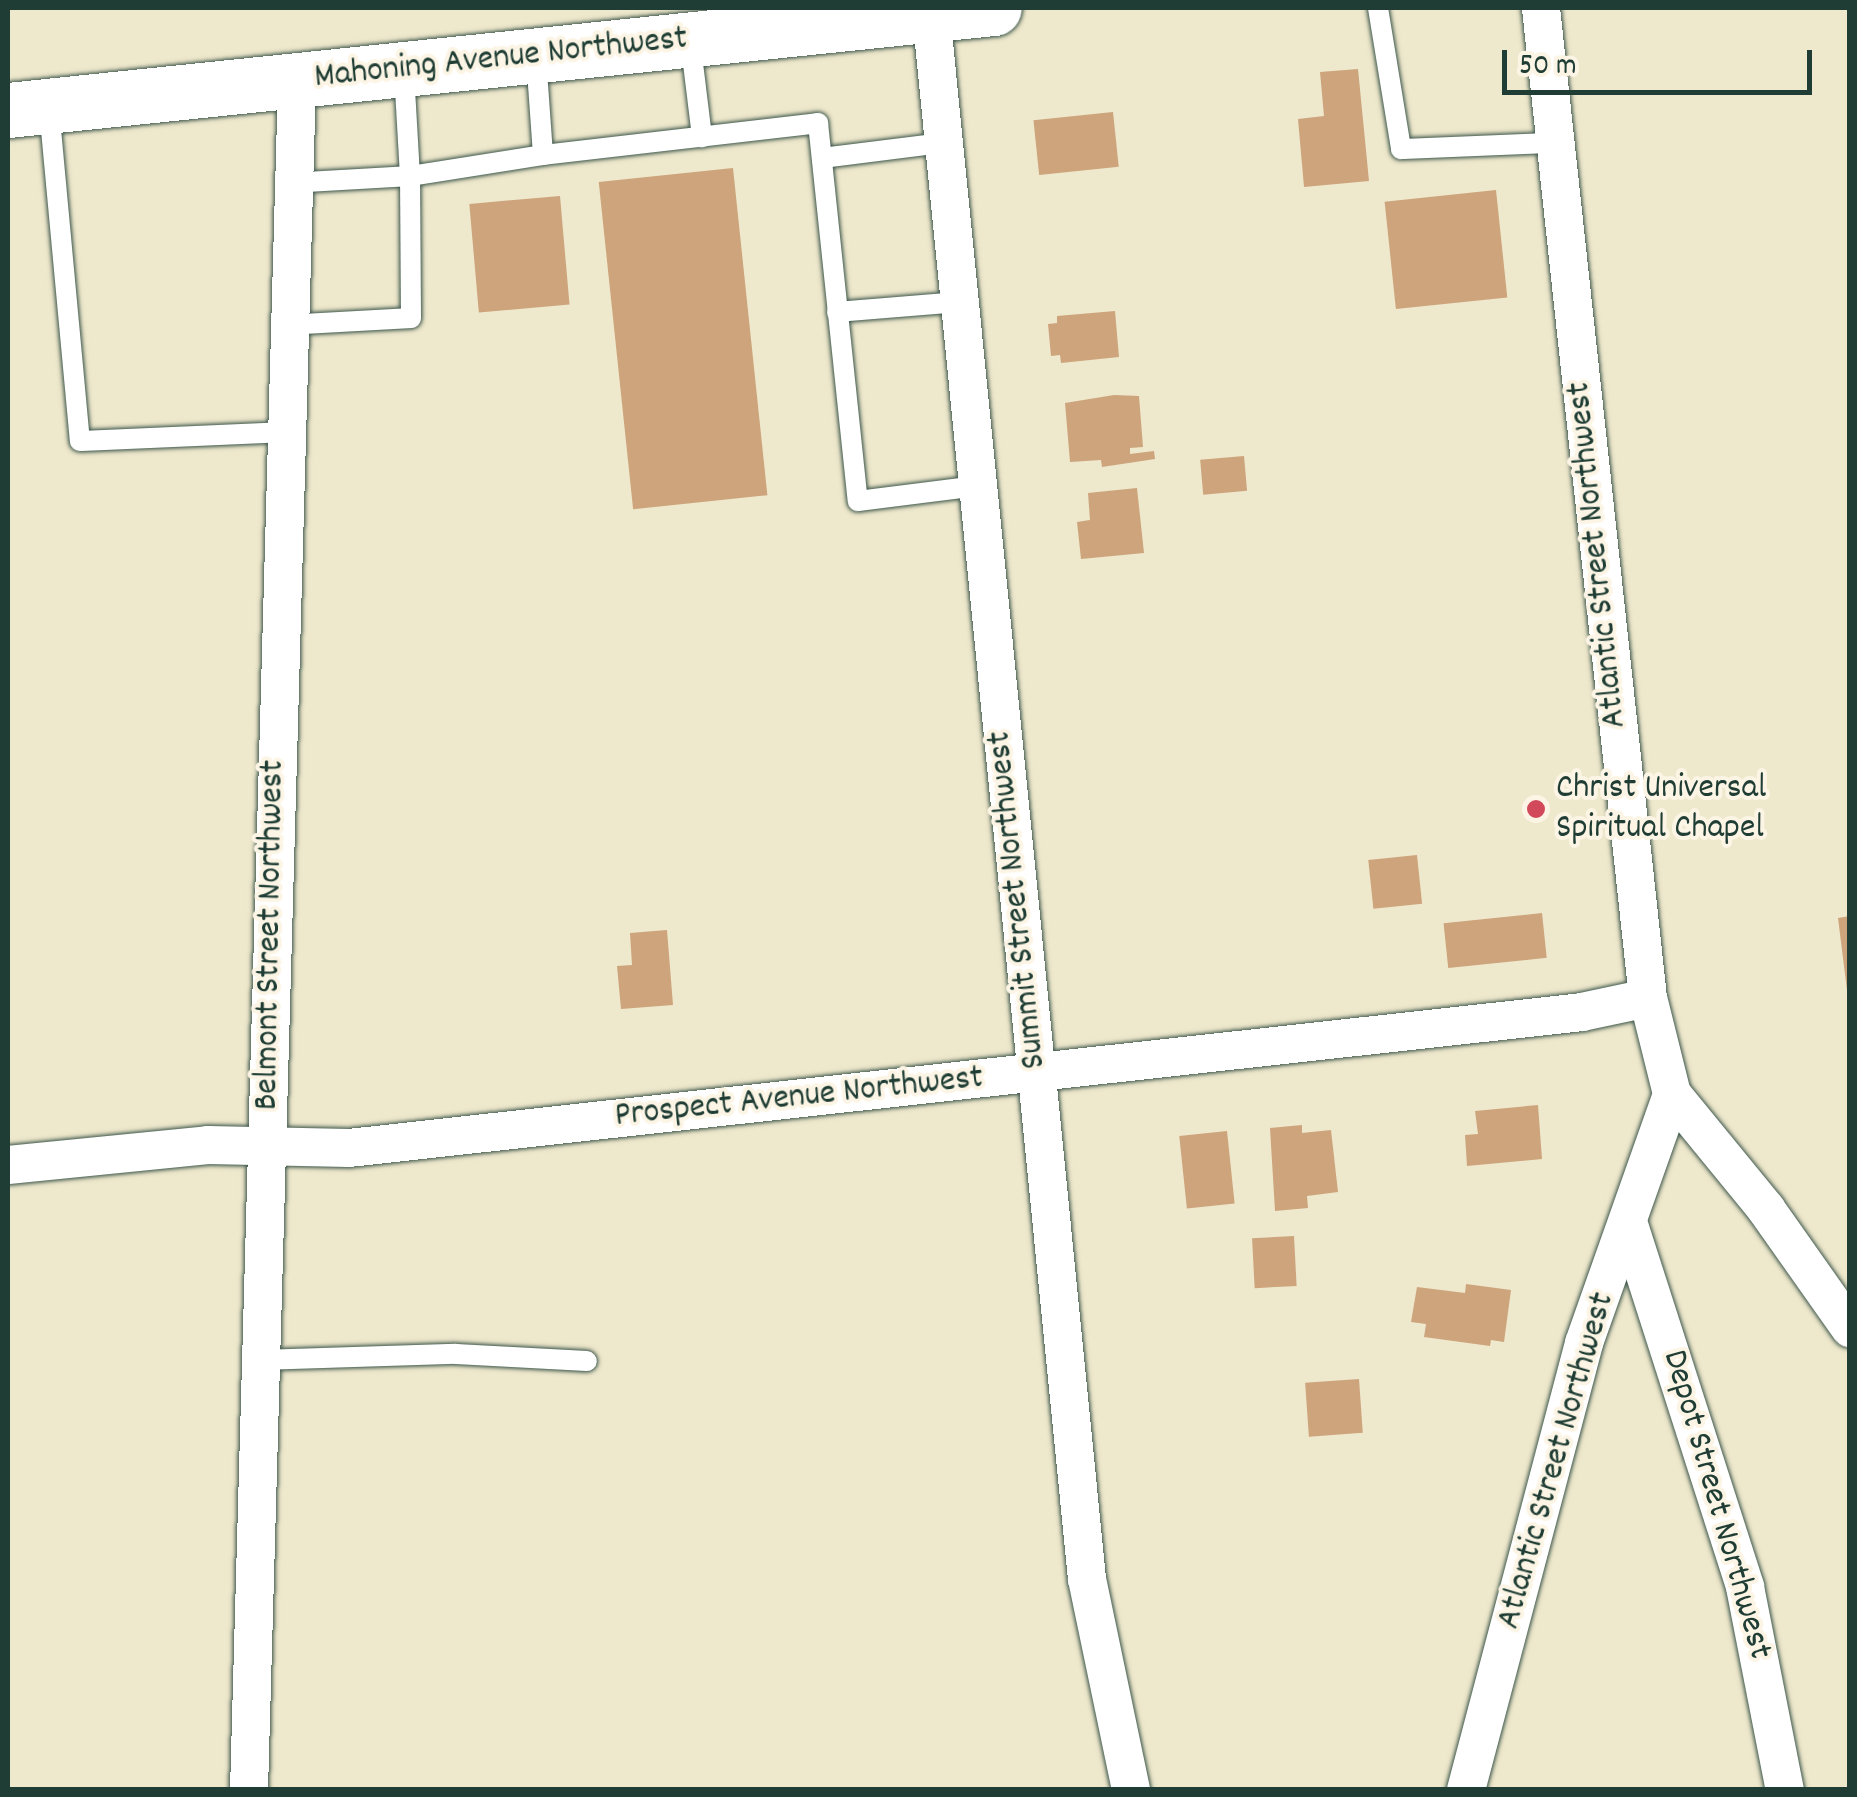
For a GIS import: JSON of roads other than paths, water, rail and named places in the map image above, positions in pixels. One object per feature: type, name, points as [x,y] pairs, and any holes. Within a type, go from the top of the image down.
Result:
[{"type":"main road","name":"Mahoning Avenue Northwest","points":[[28,108],[931,10],[994,8]]},
{"type":"street","name":"Atlantic Street Northwest","points":[[1466,1790],[1584,1343],[1629,1225],[1672,1094],[1648,998],[1551,144],[1541,8]]},
{"type":"street","name":"Summit Street Northwest","points":[[931,10],[1087,1580],[1131,1790]]},
{"type":"street","name":"Belmont Street Northwest","points":[[249,1790],[286,325],[297,81]]},
{"type":"street","name":"Prospect Avenue Northwest","points":[[8,1166],[208,1145],[349,1148],[1582,1012],[1648,998]]},
{"type":"street","points":[[1672,1094],[1766,1208],[1850,1328]]},
{"type":"street","name":"Depot Street Northwest","points":[[1629,1225],[1746,1587],[1785,1790]]},
{"type":"lane","points":[[1378,8],[1400,149],[1551,144]]},
{"type":"lane","points":[[690,38],[702,136]]},
{"type":"lane","points":[[536,55],[543,155]]},
{"type":"lane","points":[[286,325],[411,318],[404,69]]},
{"type":"lane","points":[[28,108],[80,441],[283,432]]},
{"type":"lane","points":[[290,183],[410,176],[543,155],[818,123],[858,501],[977,486]]},
{"type":"lane","points":[[822,158],[943,143]]},
{"type":"lane","points":[[838,312],[960,302]]},
{"type":"lane","points":[[260,1360],[456,1354],[587,1361]]},
{"type":"place","name":"Christ Universal Spiritual Chapel","points":[[1536,809]]}]
